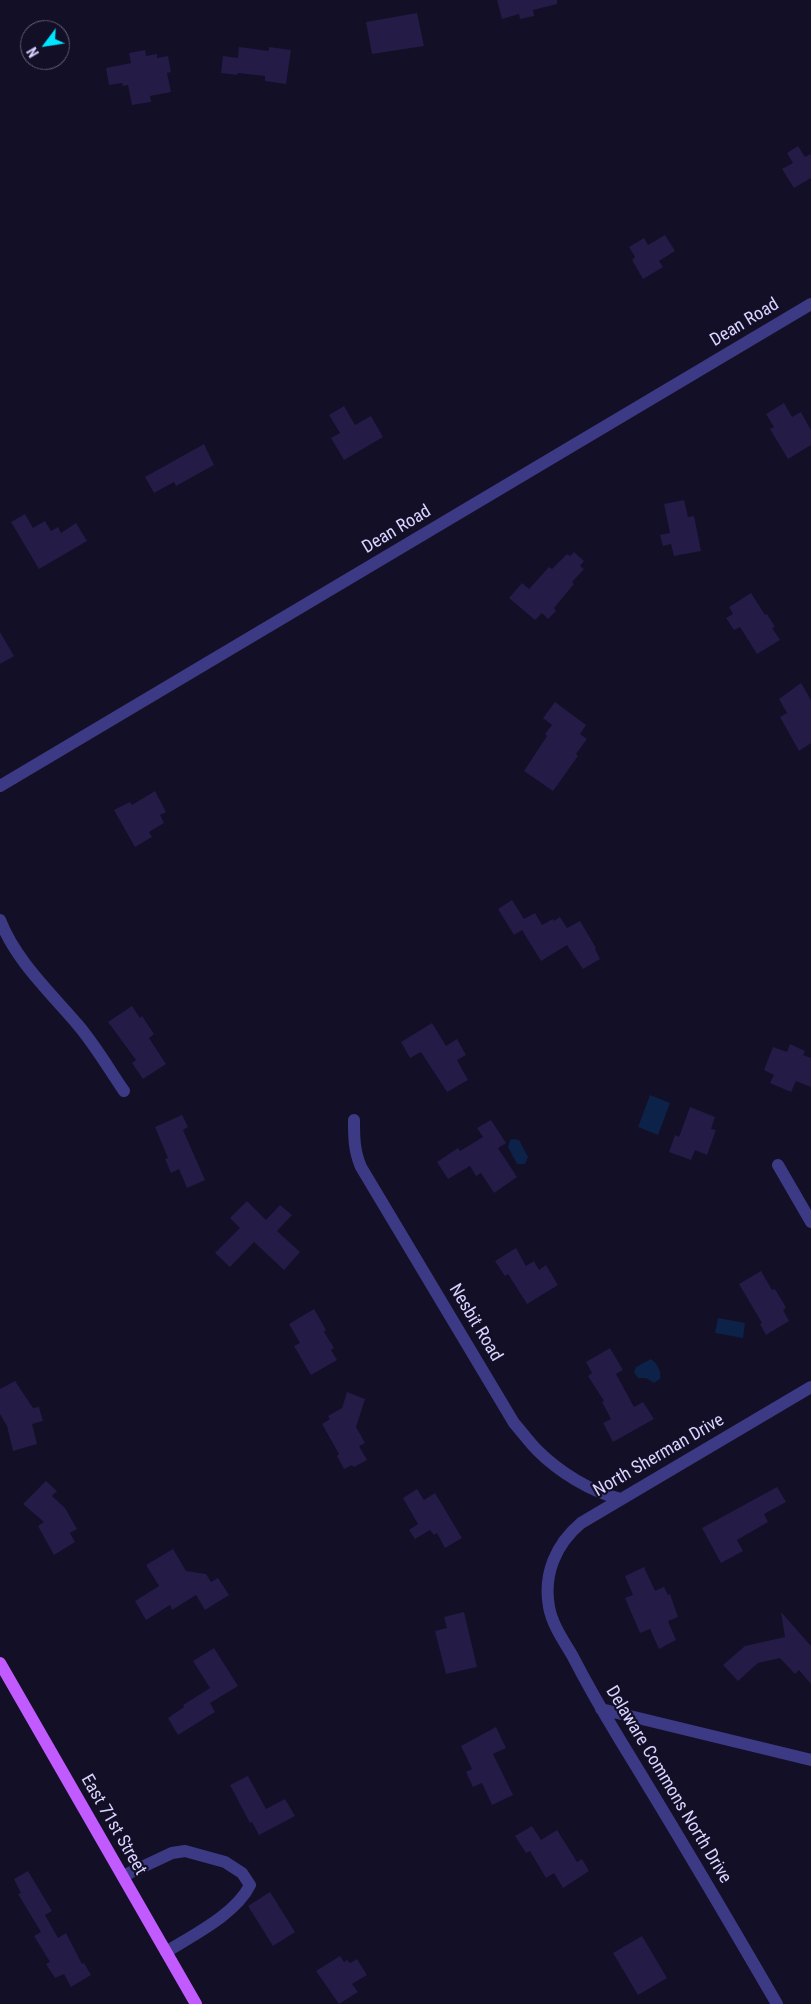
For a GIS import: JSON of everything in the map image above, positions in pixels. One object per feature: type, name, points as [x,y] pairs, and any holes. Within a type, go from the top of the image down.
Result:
[{"type":"main road","name":"East 71st Street","points":[[0,1663],[196,2004]]},
{"type":"street","name":"Dean Road","points":[[0,786],[811,304]]},
{"type":"street","points":[[0,920],[5,932],[34,975],[79,1026],[124,1091]]},
{"type":"street","name":"Nesbit Road","points":[[354,1120],[353,1137],[361,1166],[514,1423],[537,1450],[564,1472],[601,1492],[621,1499]]},
{"type":"street","points":[[778,1165],[811,1222]]},
{"type":"street","name":"North Sherman Drive","points":[[549,1577],[558,1550],[570,1533],[586,1519],[811,1387]]},
{"type":"street","name":"Delaware Commons North Drive","points":[[549,1577],[549,1605],[555,1626],[601,1709],[670,1820],[777,2004]]},
{"type":"street","points":[[601,1709],[811,1760]]},
{"type":"street","points":[[123,1876],[172,1853],[185,1851],[225,1862],[242,1873],[250,1885],[245,1897],[212,1923],[166,1952]]},
{"type":"water","points":[[650,1095],[670,1103],[658,1135],[638,1127]]},
{"type":"water","points":[[510,1140],[519,1140],[528,1157],[525,1164],[517,1164],[508,1147]]},
{"type":"water","points":[[718,1318],[745,1323],[743,1338],[715,1333]]},
{"type":"water","points":[[651,1359],[660,1371],[660,1379],[654,1383],[646,1378],[638,1378],[634,1372],[636,1367]]},
{"type":"building","points":[[497,0],[557,0],[557,4],[533,10],[534,16],[520,19],[519,14],[502,19]]},
{"type":"building","points":[[417,13],[424,46],[372,54],[366,22]]},
{"type":"building","points":[[239,47],[269,51],[269,47],[291,50],[286,84],[265,81],[265,76],[221,73],[223,56],[238,58]]},
{"type":"building","points":[[145,50],[146,56],[157,54],[157,58],[168,56],[171,72],[167,73],[171,92],[150,96],[151,102],[132,105],[128,85],[123,86],[122,83],[109,85],[106,68],[131,63],[129,53]]},
{"type":"building","points":[[798,146],[805,157],[811,154],[811,178],[794,188],[782,169],[793,163],[787,153]]},
{"type":"building","points":[[665,235],[675,251],[659,261],[663,267],[643,279],[632,260],[635,257],[629,247],[644,238],[648,245]]},
{"type":"building","points":[[784,403],[792,417],[801,412],[811,430],[811,445],[788,459],[770,429],[774,427],[766,414]]},
{"type":"building","points":[[344,406],[355,425],[371,416],[383,437],[344,460],[331,438],[340,433],[329,415]]},
{"type":"building","points":[[204,444],[214,465],[176,486],[174,482],[154,493],[145,477]]},
{"type":"building","points":[[684,500],[688,517],[694,516],[701,551],[674,556],[671,544],[663,546],[660,535],[670,533],[664,504]]},
{"type":"building","points":[[25,514],[33,528],[45,521],[51,531],[58,527],[61,533],[76,523],[87,541],[39,569],[11,522]]},
{"type":"building","points":[[574,552],[584,561],[580,566],[584,569],[572,582],[574,584],[554,608],[556,611],[548,619],[542,613],[535,620],[509,598],[522,583],[529,589],[549,567],[552,569],[567,554],[570,556]]},
{"type":"building","points":[[751,593],[765,615],[767,614],[775,627],[772,628],[780,640],[757,654],[740,627],[734,630],[726,618],[733,614],[729,607]]},
{"type":"building","points":[[0,632],[14,656],[0,664]]},
{"type":"building","points":[[801,683],[811,700],[811,743],[799,751],[780,717],[787,713],[779,699]]},
{"type":"building","points":[[555,702],[586,725],[580,734],[587,739],[576,754],[578,756],[553,791],[524,771],[552,725],[543,718]]},
{"type":"building","points":[[155,791],[166,812],[160,815],[164,823],[149,832],[152,837],[135,847],[114,810],[130,802],[132,805]]},
{"type":"building","points":[[512,900],[524,919],[535,913],[542,925],[560,917],[567,928],[580,921],[596,948],[600,959],[583,969],[567,945],[541,961],[522,930],[514,935],[498,909]]},
{"type":"building","points":[[132,1006],[140,1018],[142,1016],[154,1034],[149,1038],[166,1064],[143,1079],[132,1063],[136,1060],[108,1022]]},
{"type":"building","points":[[432,1023],[446,1046],[457,1039],[466,1055],[457,1060],[468,1080],[447,1092],[421,1052],[410,1058],[401,1042]]},
{"type":"building","points":[[790,1044],[805,1051],[803,1055],[811,1058],[811,1087],[796,1081],[791,1092],[770,1083],[774,1075],[764,1070],[773,1047],[787,1052]]},
{"type":"building","points":[[690,1107],[715,1117],[711,1129],[716,1130],[707,1155],[695,1150],[691,1160],[669,1152],[675,1135],[679,1137]]},
{"type":"building","points":[[182,1115],[188,1127],[183,1130],[205,1180],[187,1188],[179,1169],[171,1173],[165,1159],[168,1158],[155,1127]]},
{"type":"building","points":[[491,1120],[506,1143],[498,1148],[517,1177],[494,1193],[481,1173],[476,1176],[470,1166],[448,1179],[437,1162],[458,1148],[460,1151],[483,1137],[477,1128]]},
{"type":"building","points":[[247,1201],[266,1220],[280,1205],[292,1215],[277,1231],[300,1252],[284,1270],[254,1242],[230,1267],[215,1253],[240,1228],[230,1218]]},
{"type":"building","points":[[516,1248],[526,1266],[534,1261],[539,1270],[546,1265],[558,1285],[527,1304],[508,1274],[505,1276],[495,1261]]},
{"type":"building","points":[[761,1271],[772,1290],[775,1289],[784,1304],[786,1308],[783,1310],[789,1321],[766,1335],[760,1324],[762,1323],[739,1284]]},
{"type":"building","points":[[314,1309],[326,1330],[324,1332],[334,1348],[331,1350],[337,1360],[311,1375],[294,1346],[300,1343],[289,1324]]},
{"type":"building","points":[[610,1348],[623,1370],[616,1374],[634,1407],[643,1402],[654,1419],[613,1442],[603,1423],[611,1419],[602,1402],[604,1401],[588,1376],[592,1373],[586,1362]]},
{"type":"building","points":[[15,1381],[33,1408],[39,1407],[43,1421],[32,1424],[37,1444],[13,1451],[7,1426],[0,1414],[0,1389]]},
{"type":"building","points":[[347,1392],[365,1399],[356,1427],[365,1443],[359,1446],[367,1460],[354,1467],[352,1465],[344,1469],[337,1456],[339,1454],[322,1424],[330,1419],[328,1416],[342,1408]]},
{"type":"building","points":[[46,1481],[57,1491],[52,1496],[65,1508],[77,1529],[70,1533],[75,1542],[54,1555],[38,1526],[44,1522],[23,1504]]},
{"type":"building","points":[[777,1487],[786,1502],[764,1514],[768,1522],[737,1540],[743,1551],[721,1563],[702,1528]]},
{"type":"building","points":[[417,1489],[424,1500],[435,1493],[462,1538],[445,1548],[437,1533],[434,1535],[430,1530],[415,1539],[409,1530],[418,1524],[403,1498]]},
{"type":"building","points":[[173,1549],[186,1571],[206,1574],[211,1582],[218,1578],[229,1595],[205,1610],[196,1595],[172,1610],[170,1605],[146,1620],[135,1601],[159,1586],[146,1565]]},
{"type":"building","points":[[644,1567],[655,1591],[664,1587],[668,1595],[670,1594],[678,1617],[668,1621],[676,1640],[659,1649],[650,1629],[640,1633],[625,1598],[633,1595],[625,1576]]},
{"type":"building","points":[[464,1612],[477,1667],[446,1674],[435,1631],[447,1628],[444,1617]]},
{"type":"building","points":[[781,1612],[811,1646],[811,1684],[799,1670],[795,1674],[780,1658],[758,1663],[738,1681],[723,1665],[745,1646],[785,1637]]},
{"type":"building","points":[[214,1648],[238,1686],[210,1703],[215,1712],[178,1735],[168,1718],[184,1707],[183,1705],[210,1688],[193,1661]]},
{"type":"building","points":[[496,1727],[506,1748],[493,1754],[513,1795],[492,1805],[482,1783],[473,1787],[466,1772],[472,1769],[461,1746]]},
{"type":"building","points":[[248,1776],[266,1809],[285,1799],[295,1816],[259,1835],[252,1822],[250,1823],[230,1785]]},
{"type":"building","points":[[532,1826],[541,1840],[557,1830],[577,1862],[582,1859],[589,1871],[563,1888],[554,1873],[546,1878],[530,1851],[526,1853],[515,1836]]},
{"type":"building","points":[[28,1871],[52,1911],[45,1915],[58,1938],[66,1933],[82,1964],[84,1963],[91,1975],[71,1987],[64,1974],[55,1978],[46,1964],[50,1962],[34,1936],[41,1932],[18,1894],[21,1893],[14,1879]]},
{"type":"building","points":[[270,1892],[295,1932],[273,1946],[248,1906]]},
{"type":"building","points":[[642,1936],[667,1978],[638,1995],[613,1953]]},
{"type":"building","points":[[340,1956],[344,1962],[347,1960],[350,1963],[357,1959],[367,1975],[352,1984],[358,1992],[339,2004],[316,1971]]}]
